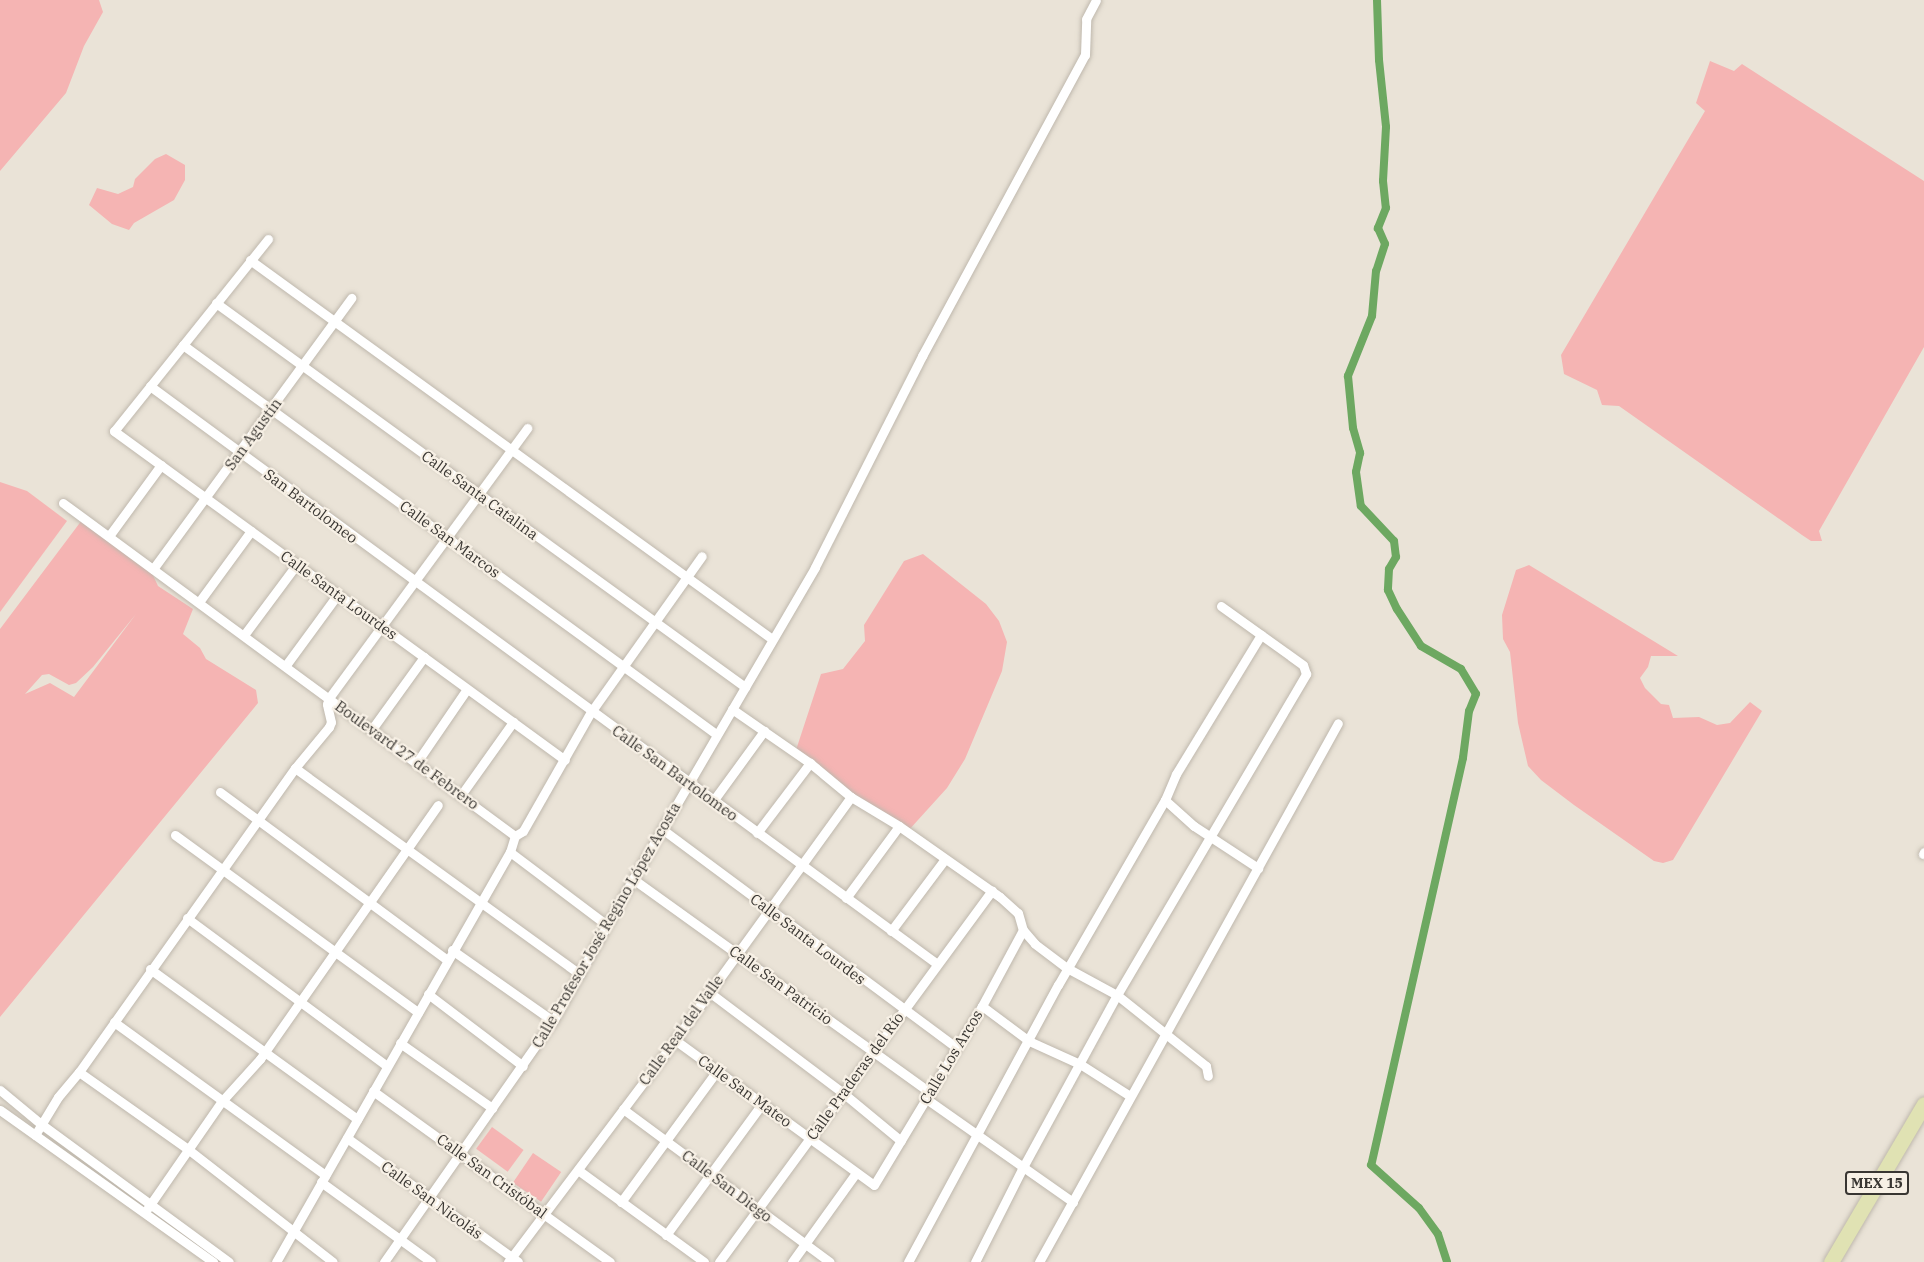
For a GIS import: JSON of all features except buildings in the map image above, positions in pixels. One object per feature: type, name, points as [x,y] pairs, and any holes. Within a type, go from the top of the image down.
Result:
[{"type":"main road","name":"MEX 15","points":[[1831,1262],[1924,1104]]},
{"type":"street","name":"Calle Profesor José Regino López Acosta","points":[[384,1262],[553,1021],[716,734],[815,567],[922,356],[1085,55],[1086,19],[1096,0]]},
{"type":"street","points":[[150,386],[268,238]]},
{"type":"street","points":[[250,260],[772,639]]},
{"type":"street","name":"San Agustín","points":[[153,569],[351,298]]},
{"type":"street","name":"Calle Santa Catalina","points":[[216,303],[745,687]]},
{"type":"street","name":"Calle San Marcos","points":[[183,345],[716,734]]},
{"type":"street","name":"Calle Santa Lourdes","points":[[150,386],[114,431],[565,760]]},
{"type":"street","name":"San Bartolomeo","points":[[150,386],[414,582]]},
{"type":"street","points":[[35,1135],[58,1097],[80,1072],[150,969],[257,820],[329,727],[331,718],[327,703],[330,698],[527,428]]},
{"type":"street","points":[[109,536],[161,465]]},
{"type":"street","name":"Boulevard 27 de Febrero","points":[[63,503],[515,836]]},
{"type":"street","points":[[199,602],[251,531]]},
{"type":"street","points":[[276,1262],[510,852],[515,836],[523,831],[591,711],[702,556]]},
{"type":"street","points":[[244,635],[297,564]]},
{"type":"street","name":"Calle San Bartolomeo","points":[[414,582],[937,964]]},
{"type":"street","points":[[286,666],[338,594]]},
{"type":"street","points":[[975,1262],[1022,1168],[1117,995],[1306,674],[1303,665],[1221,606]]},
{"type":"street","points":[[908,1262],[1067,968],[1165,800],[1176,774],[1261,635]]},
{"type":"street","points":[[372,729],[424,657]]},
{"type":"street","points":[[417,762],[467,689]]},
{"type":"street","points":[[732,709],[810,763],[851,796],[899,826],[992,891],[1018,913],[1023,930],[1035,944],[1067,968],[1117,995],[1206,1066],[1208,1076]]},
{"type":"street","points":[[461,795],[513,722]]},
{"type":"street","points":[[1040,1262],[1338,723]]},
{"type":"street","points":[[713,801],[764,731]]},
{"type":"street","points":[[757,833],[810,763]]},
{"type":"street","points":[[295,768],[580,974]]},
{"type":"street","points":[[219,792],[447,960]]},
{"type":"street","name":"Calle Real del Valle","points":[[512,1260],[543,1213],[675,1040],[851,796]]},
{"type":"street","points":[[1165,800],[1191,824],[1258,868]]},
{"type":"street","points":[[145,1212],[222,1101],[238,1086],[300,1003],[438,805]]},
{"type":"street","points":[[846,898],[899,826]]},
{"type":"street","name":"Calle Santa Lourdes","points":[[662,829],[768,910],[956,1047]]},
{"type":"street","points":[[175,835],[418,1012]]},
{"type":"street","points":[[510,852],[607,925]]},
{"type":"street","points":[[891,931],[945,859]]},
{"type":"street","name":"Calle San Patricio","points":[[633,879],[873,1052],[976,1136],[1073,1202]]},
{"type":"street","name":"Calle Praderas del Río","points":[[719,1262],[992,891]]},
{"type":"street","points":[[187,918],[387,1066]]},
{"type":"street","name":"Calle Los Arcos","points":[[876,1184],[982,1006],[1023,930]]},
{"type":"street","points":[[452,950],[553,1021]]},
{"type":"street","points":[[150,969],[357,1119]]},
{"type":"street","points":[[709,992],[843,1093],[901,1140]]},
{"type":"street","points":[[428,994],[523,1066]]},
{"type":"street","points":[[982,1006],[1029,1041],[1080,1064],[1130,1096]]},
{"type":"street","points":[[114,1022],[222,1101],[431,1262]]},
{"type":"street","name":"Calle San Mateo","points":[[675,1040],[856,1173],[876,1184]]},
{"type":"street","points":[[400,1043],[492,1108]]},
{"type":"street","points":[[621,1202],[717,1071]]},
{"type":"street","points":[[80,1072],[189,1150],[333,1262]]},
{"type":"street","points":[[0,1090],[40,1124],[230,1262]]},
{"type":"street","name":"Calle San Cristóbal","points":[[373,1090],[610,1262]]},
{"type":"street","points":[[666,1235],[762,1104]]},
{"type":"street","name":"Calle San Diego","points":[[623,1109],[830,1262]]},
{"type":"street","points":[[0,1110],[213,1262]]},
{"type":"street","name":"Calle San Nicolás","points":[[347,1137],[512,1260]]},
{"type":"street","points":[[578,1170],[704,1262]]},
{"type":"street","points":[[792,1262],[856,1173]]},
{"type":"shaded area","points":[[0,0],[99,0],[103,12],[84,46],[66,93],[0,171]]},
{"type":"shaded area","points":[[1710,61],[1734,71],[1742,64],[1924,181],[1924,347],[1819,531],[1822,541],[1811,541],[1619,406],[1602,405],[1597,390],[1564,374],[1561,355],[1705,111],[1696,103]]},
{"type":"shaded area","points":[[166,154],[185,165],[185,180],[174,200],[134,223],[129,230],[112,224],[89,205],[97,188],[118,194],[133,187],[135,179],[155,159]]},
{"type":"shaded area","points":[[0,482],[27,491],[67,521],[0,612]]},
{"type":"shaded area","points":[[82,520],[151,571],[158,586],[193,609],[183,634],[200,648],[206,659],[256,690],[258,703],[0,1017],[0,629]],"holes":[[[136,614],[74,697],[50,683],[25,694],[42,675],[49,674],[69,685],[76,683],[93,667]]]},
{"type":"shaded area","points":[[923,554],[986,604],[999,621],[1007,642],[1002,671],[965,759],[947,788],[908,831],[898,828],[796,750],[821,674],[843,669],[865,641],[864,625],[904,561]]},
{"type":"shaded area","points":[[1529,565],[1678,656],[1651,656],[1648,667],[1640,678],[1645,688],[1661,704],[1669,705],[1673,718],[1699,717],[1717,725],[1730,723],[1750,702],[1762,711],[1673,860],[1663,863],[1654,861],[1574,805],[1541,780],[1528,766],[1518,723],[1510,652],[1503,639],[1502,615],[1516,570]]},
{"type":"shaded area","points":[[492,1127],[524,1150],[508,1172],[476,1149]]},
{"type":"shaded area","points":[[533,1153],[561,1172],[541,1202],[513,1183]]},
{"type":"waterway","points":[[1377,0],[1379,60],[1386,127],[1383,181],[1386,208],[1378,228],[1385,244],[1376,271],[1372,316],[1348,376],[1353,428],[1360,453],[1356,472],[1361,506],[1394,541],[1396,557],[1389,569],[1388,590],[1397,609],[1421,646],[1461,669],[1476,694],[1469,711],[1463,758],[1371,1165],[1419,1208],[1438,1234],[1447,1262]]}]
